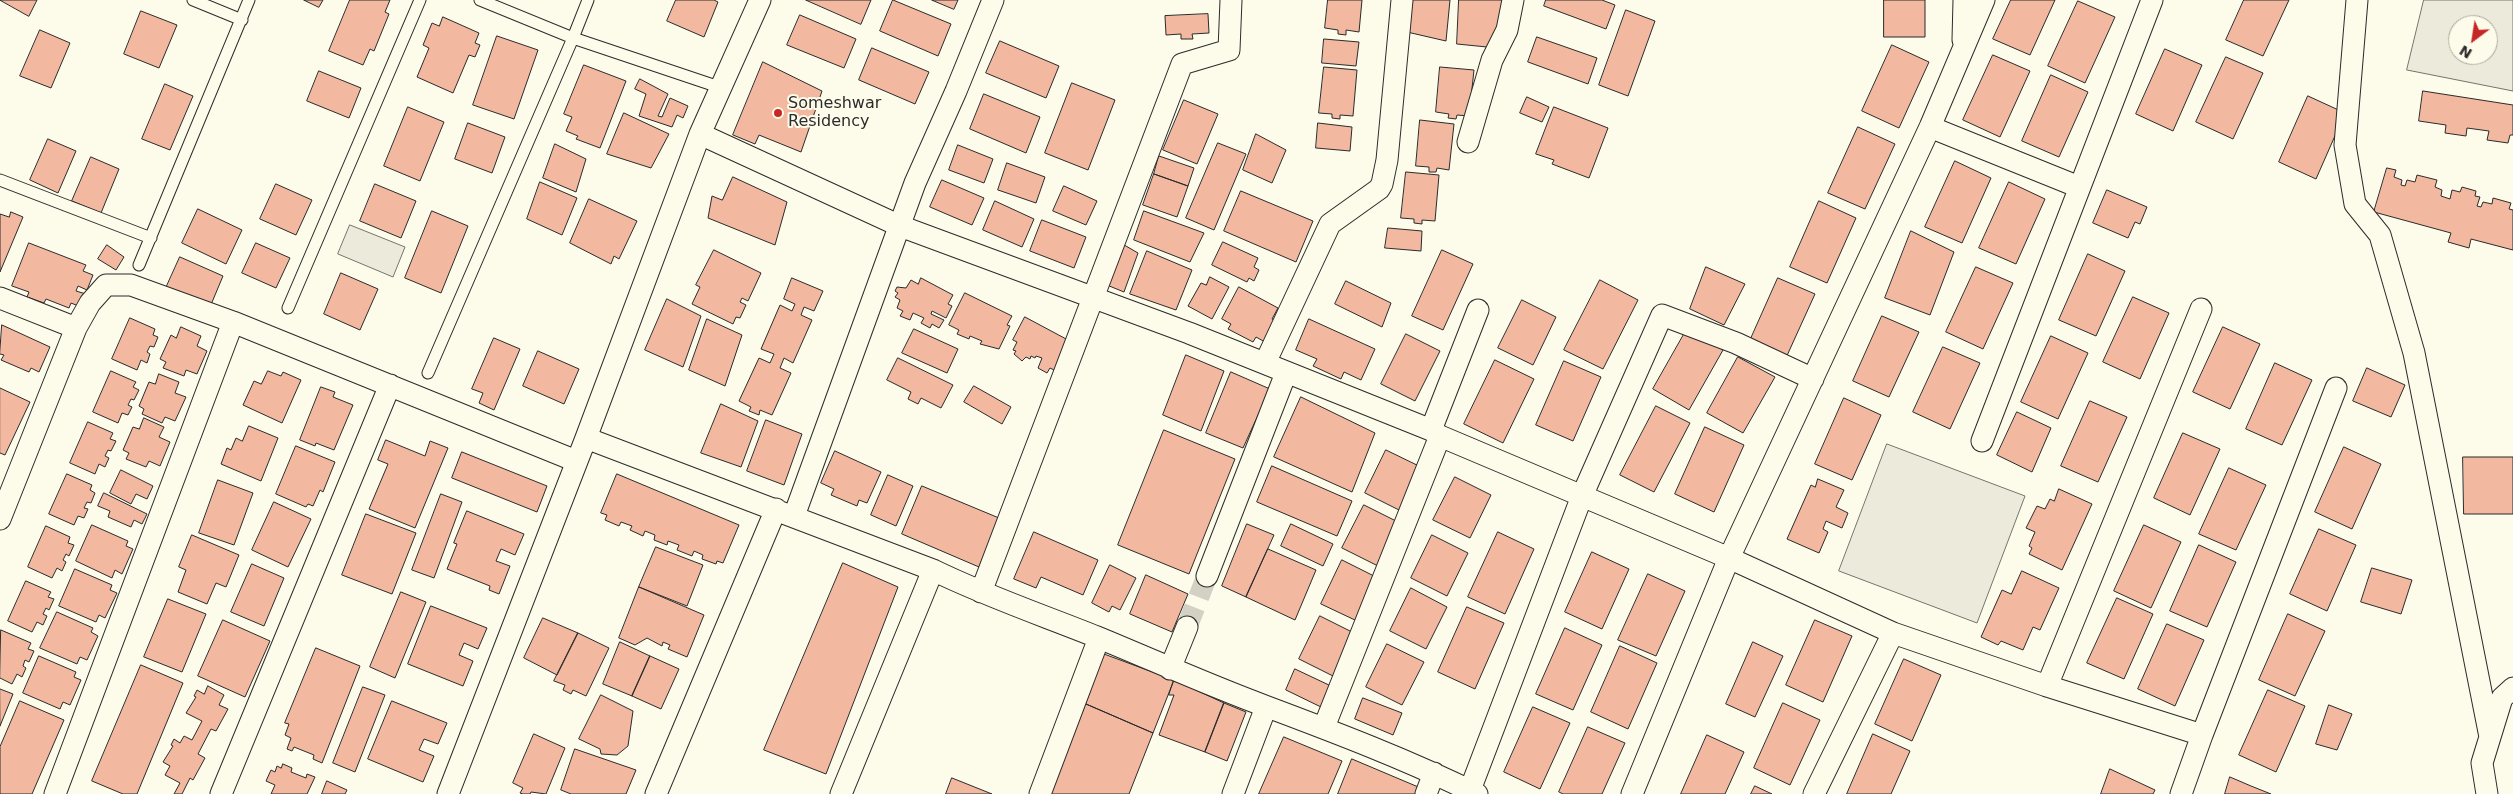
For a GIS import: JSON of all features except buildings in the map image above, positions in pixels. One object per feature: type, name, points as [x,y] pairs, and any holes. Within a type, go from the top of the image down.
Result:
[{"type":"street","points":[[448,794],[586,438],[700,134],[719,87],[760,0]]},
{"type":"street","points":[[656,794],[785,512],[900,226],[915,183],[956,92],[993,0]]},
{"type":"street","points":[[981,592],[1091,298],[1182,64],[1229,50],[1228,23],[1231,0]]},
{"type":"street","points":[[1265,363],[1330,224],[1379,189],[1382,184],[1387,160],[1402,0]]},
{"type":"street","points":[[1468,142],[1492,60],[1507,30],[1513,0]]},
{"type":"street","points":[[1963,50],[1964,0]]},
{"type":"street","points":[[1632,794],[1729,558],[1930,127],[1984,0]]},
{"type":"street","points":[[1982,441],[2152,0]]},
{"type":"street","points":[[2357,0],[2344,145],[2355,204],[2380,235],[2414,353],[2490,738]]},
{"type":"street","points":[[1930,127],[2079,187]]},
{"type":"street","points":[[700,134],[900,226],[1189,333],[1435,433],[1729,558],[1893,633],[2047,686],[2202,735]]},
{"type":"street","points":[[0,519],[76,328],[90,303],[106,285],[131,285],[233,322],[576,461]]},
{"type":"street","points":[[0,298],[76,328]]},
{"type":"street","points":[[2047,686],[2201,309]]},
{"type":"street","points":[[1324,727],[1435,433],[1478,310]]},
{"type":"street","points":[[586,438],[785,512],[933,570],[981,592],[1099,638],[1170,669],[1266,707],[1324,727],[1434,773],[1474,792],[1582,496],[1662,315],[1736,343],[1813,379]]},
{"type":"street","points":[[55,794],[233,322]]},
{"type":"street","points":[[1207,576],[1286,373]]},
{"type":"street","points":[[221,794],[390,385]]},
{"type":"street","points":[[2181,794],[2336,388]]},
{"type":"street","points":[[840,794],[933,570]]},
{"type":"street","points":[[1170,669],[1187,627]]},
{"type":"street","points":[[1814,794],[1893,633]]},
{"type":"street","points":[[1040,794],[1099,638]]},
{"type":"street","points":[[2487,794],[2482,763],[2502,698],[2513,688]]},
{"type":"street","points":[[1233,794],[1266,707]]},
{"type":"street","points":[[1426,794],[1434,773]]},
{"type":"lane","points":[[193,0],[242,20]]},
{"type":"lane","points":[[139,265],[249,0]]},
{"type":"lane","points":[[288,308],[420,0]]},
{"type":"lane","points":[[480,0],[573,38],[719,87]]},
{"type":"lane","points":[[428,373],[588,0]]},
{"type":"lane","points":[[0,180],[151,238]]},
{"type":"shaded area","points":[[2424,0],[2513,0],[2513,91],[2407,70]]},
{"type":"shaded area","points":[[350,225],[405,247],[393,277],[338,254]]},
{"type":"shaded area","points":[[1887,444],[2025,496],[1977,623],[1839,571]]},
{"type":"tunnel","points":[[1187,627],[1207,576]]},
{"type":"place","name":"Someshwar Residency","points":[[778,113]]}]
